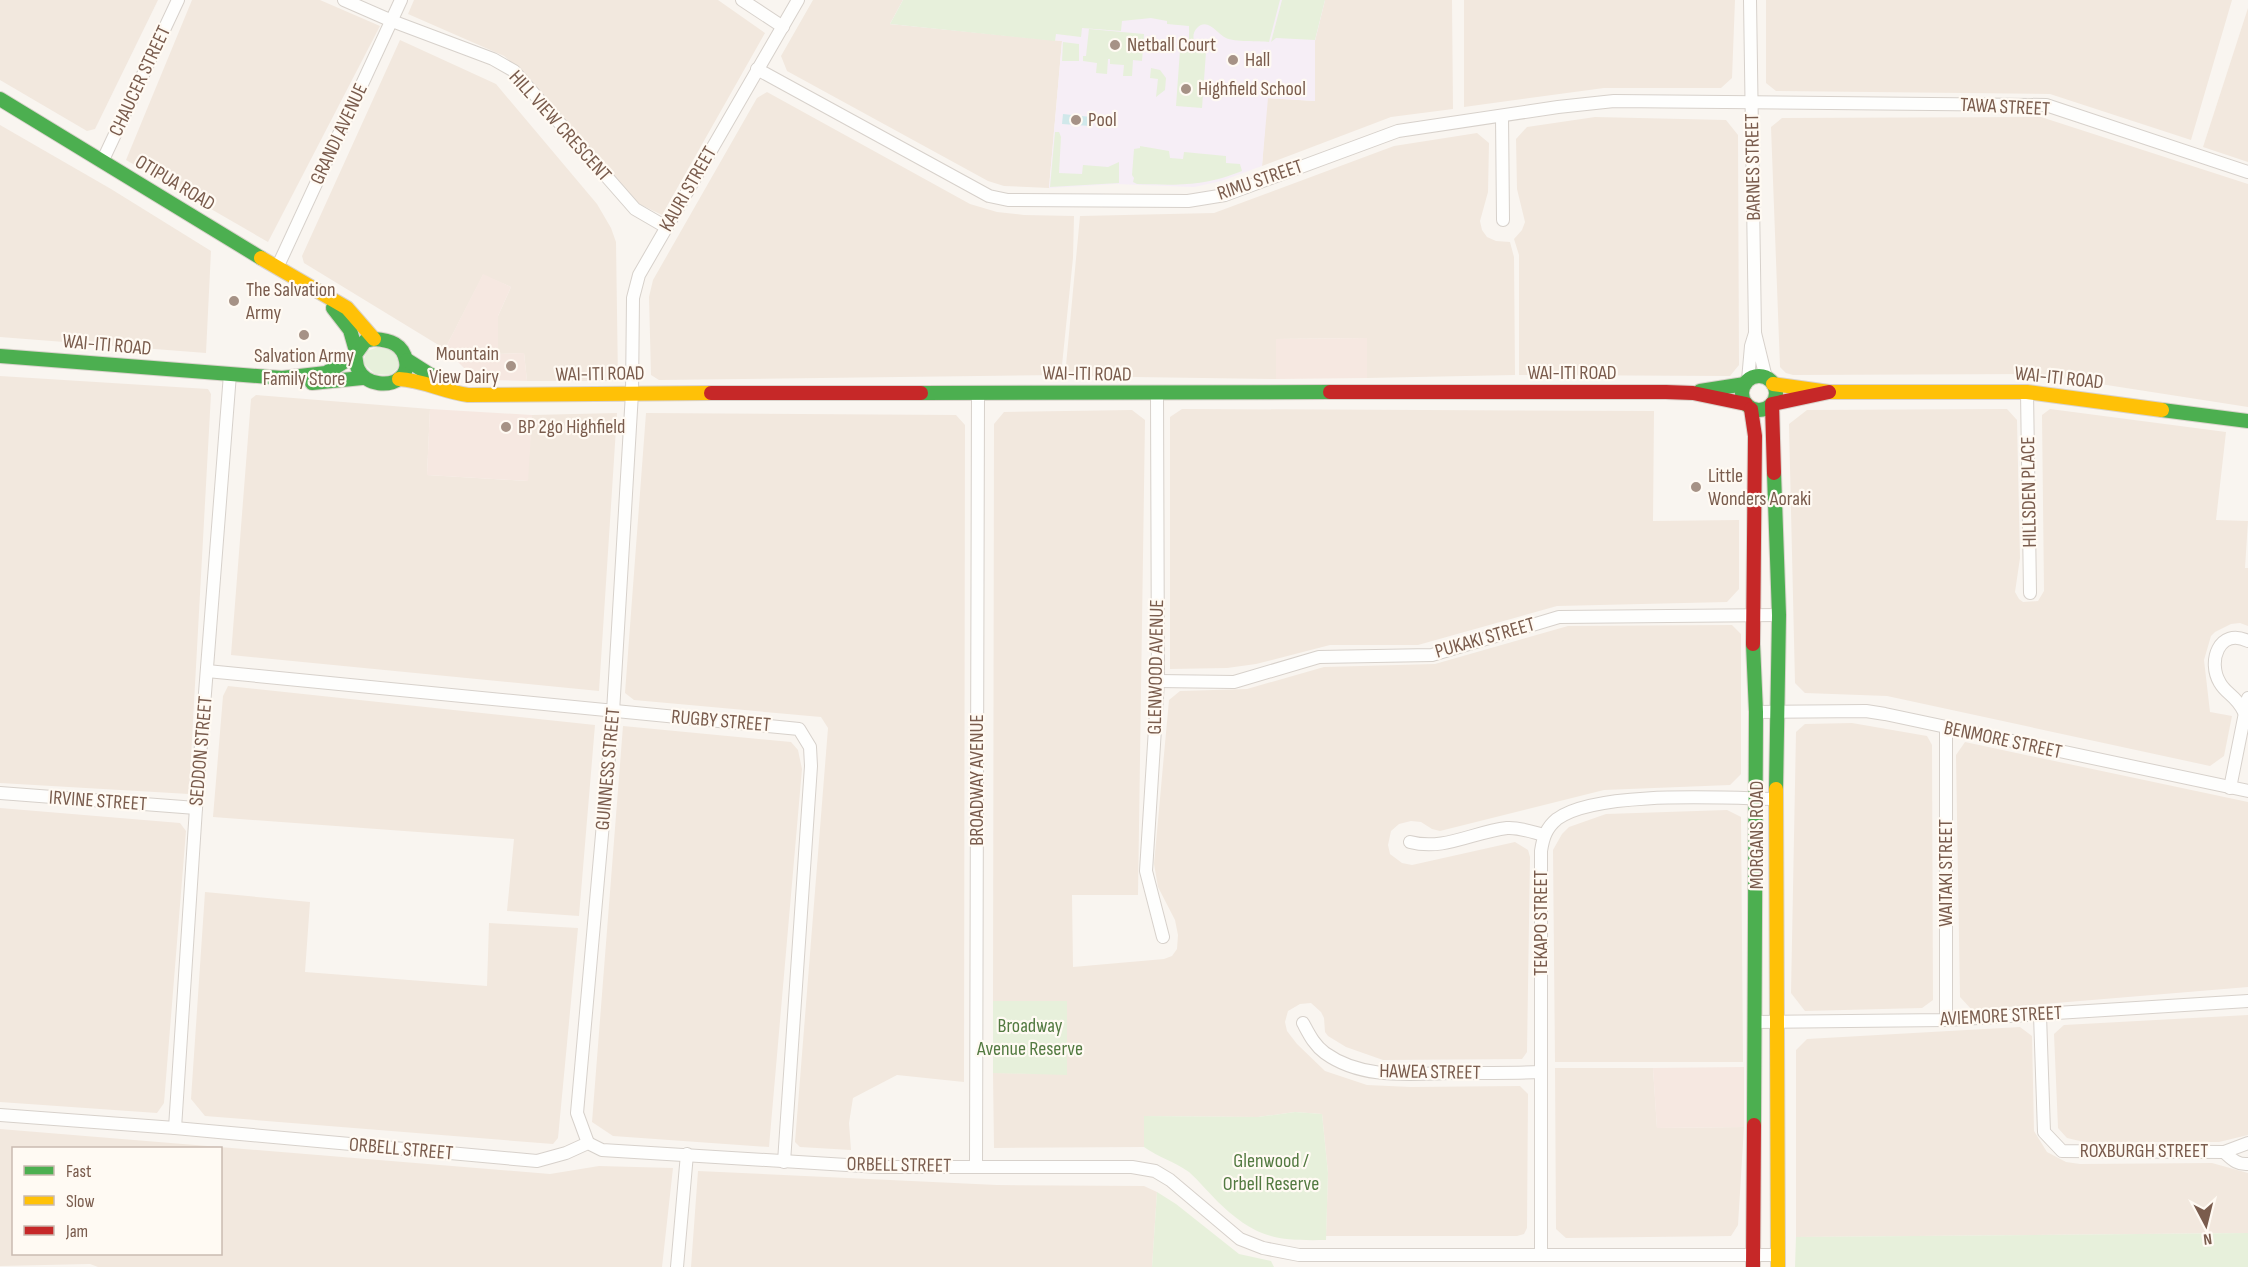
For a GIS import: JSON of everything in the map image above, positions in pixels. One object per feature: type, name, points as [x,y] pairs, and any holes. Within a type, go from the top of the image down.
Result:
[{"type":"street","name":"CHAUCER STREET","points":[[102,162],[178,0]]},
{"type":"street","name":"HILL VIEW CRESCENT","points":[[344,0],[392,21],[493,59],[514,70],[635,209],[666,227]]},
{"type":"street","name":"GRANDI AVENUE","points":[[277,268],[401,0]]},
{"type":"street","points":[[742,0],[783,27]]},
{"type":"street","name":"KAURI STREET","points":[[632,393],[633,298],[639,275],[798,0]]},
{"type":"street","name":"BARNES STREET","points":[[1750,0],[1755,333],[1770,381]]},
{"type":"street","name":"RIMU STREET","points":[[757,69],[989,196],[1008,200],[1188,201],[1225,195],[1398,131],[1614,101],[1752,102]]},
{"type":"street","name":"OTIPUA ROAD","points":[[0,99],[330,301],[347,308],[374,339]]},
{"type":"street","name":"TAWA STREET","points":[[1752,102],[2046,105],[2248,172]]},
{"type":"street","points":[[1502,116],[1503,220]]},
{"type":"street","name":"OTIPUA ROAD","points":[[330,301],[333,309],[350,330],[355,353]]},
{"type":"street","name":"BARNES STREET","points":[[1746,382],[1755,333]]},
{"type":"street","points":[[374,339],[392,341],[398,345],[407,360],[406,368],[399,379],[386,384],[377,383],[362,378],[357,369],[355,353],[366,341],[374,339]]},
{"type":"street","name":"WAI-ITI ROAD","points":[[0,356],[282,378],[326,373],[355,353]]},
{"type":"street","name":"WAI-ITI ROAD","points":[[407,360],[429,374],[479,394]]},
{"type":"street","name":"SEDDON STREET","points":[[175,1128],[196,808],[230,374]]},
{"type":"street","points":[[1756,376],[1770,381],[1776,393],[1772,404],[1762,410],[1748,406],[1742,394],[1746,382],[1756,376]]},
{"type":"street","name":"WAI-ITI ROAD","points":[[282,378],[291,383],[362,378]]},
{"type":"street","name":"WAI-ITI ROAD","points":[[399,379],[410,378],[466,397],[479,394],[632,393],[1694,393],[1748,406]]},
{"type":"street","name":"WAI-ITI ROAD","points":[[1770,381],[1829,392],[2028,392],[2248,421]]},
{"type":"street","name":"WAI-ITI ROAD","points":[[1694,393],[1746,382]]},
{"type":"street","name":"WAI-ITI ROAD","points":[[1772,404],[1829,392]]},
{"type":"street","name":"HILLSDEN PLACE","points":[[2028,392],[2030,592]]},
{"type":"street","name":"GUINNESS STREET","points":[[588,1143],[577,1113],[613,711],[632,393]]},
{"type":"street","name":"BROADWAY AVENUE","points":[[976,1166],[978,393]]},
{"type":"street","name":"GLENWOOD AVENUE","points":[[1157,394],[1158,681],[1146,871],[1163,937]]},
{"type":"street","name":"MORGANS ROAD","points":[[1772,404],[1779,615],[1776,799],[1778,1261]]},
{"type":"street","name":"MORGANS ROAD","points":[[1748,406],[1755,436],[1752,615],[1756,712],[1753,1261]]},
{"type":"street","name":"PUKAKI STREET","points":[[1158,681],[1234,682],[1319,657],[1432,655],[1559,617],[1779,615]]},
{"type":"street","points":[[2244,712],[2236,697],[2220,683],[2215,658],[2217,649],[2230,638],[2237,637],[2248,641]]},
{"type":"street","name":"RUGBY STREET","points":[[207,671],[799,729],[810,747],[811,778],[784,1162]]},
{"type":"street","points":[[2230,788],[2248,698]]},
{"type":"street","name":"BENMORE STREET","points":[[1756,712],[1866,711],[2248,792]]},
{"type":"street","name":"WAITAKI STREET","points":[[1946,727],[1946,1020]]},
{"type":"street","name":"IRVINE STREET","points":[[0,793],[196,808]]},
{"type":"street","points":[[1410,842],[1436,845],[1506,828],[1544,835],[1555,820],[1603,803],[1640,799],[1776,799]]},
{"type":"street","name":"TEKAPO STREET","points":[[1541,1255],[1541,851],[1544,835]]},
{"type":"street","name":"AVIEMORE STREET","points":[[1755,1022],[1946,1020],[2248,1001]]},
{"type":"street","name":"ROXBURGH STREET","points":[[2040,1015],[2044,1132],[2062,1151],[2224,1152],[2248,1143]]},
{"type":"street","name":"HAWEA STREET","points":[[1303,1023],[1316,1046],[1326,1054],[1346,1065],[1371,1072],[1396,1074],[1541,1072]]},
{"type":"street","name":"ORBELL STREET","points":[[0,1115],[175,1128],[537,1161],[566,1153],[588,1143],[602,1150],[879,1167],[1132,1167],[1155,1172],[1178,1185],[1240,1239],[1278,1252],[1299,1255],[1541,1255],[1778,1261]]},
{"type":"street","name":"ROXBURGH STREET","points":[[2224,1152],[2233,1161],[2248,1164]]},
{"type":"street","points":[[677,1267],[687,1154]]},
{"type":"shaded area","points":[[0,0],[158,0],[95,129],[87,131],[0,80]]},
{"type":"shaded area","points":[[192,0],[320,0],[380,26],[268,242],[126,160]]},
{"type":"shaded area","points":[[414,0],[718,0],[765,33],[662,215],[627,198],[531,80],[504,56],[408,14]]},
{"type":"shaded area","points":[[813,0],[903,0],[890,24],[1062,41],[1049,188],[1004,186],[988,181],[787,71],[781,56]]},
{"type":"shaded area","name":"Highfield School","points":[[903,0],[1325,0],[1315,41],[1315,101],[1268,98],[1262,166],[1221,181],[1194,187],[1116,184],[1049,188],[1062,41],[890,24]]},
{"type":"shaded area","points":[[1325,0],[1452,0],[1453,109],[1391,117],[1262,166],[1267,98],[1315,101],[1315,40]]},
{"type":"shaded area","points":[[1464,0],[1735,0],[1732,78],[1721,88],[1604,88],[1464,107]]},
{"type":"shaded area","points":[[1766,0],[2232,0],[2191,140],[2050,94],[1776,91],[1766,83]]},
{"type":"shaded area","points":[[2248,8],[2248,162],[2203,147]]},
{"type":"shaded area","points":[[400,40],[496,84],[597,204],[616,242],[618,381],[527,381],[524,353],[498,354],[498,316],[511,287],[483,275],[445,349],[304,263],[302,256]]},
{"type":"shaded area","points":[[767,92],[970,204],[997,212],[1074,216],[1073,258],[1061,375],[659,380],[651,375],[649,297],[653,280],[757,98]]},
{"type":"shaded area","points":[[1595,117],[1726,120],[1738,135],[1739,365],[1730,376],[1519,375],[1519,255],[1514,239],[1522,230],[1525,222],[1517,189],[1516,139],[1527,127]]},
{"type":"shaded area","points":[[2041,117],[2248,184],[2248,407],[2036,374],[1793,375],[1786,373],[1780,367],[1771,127],[1782,118]]},
{"type":"shaded area","points":[[0,125],[111,189],[211,251],[206,353],[0,337]]},
{"type":"shaded area","points":[[1477,133],[1489,143],[1488,192],[1480,221],[1482,230],[1487,237],[1496,241],[1510,242],[1514,257],[1515,375],[1367,378],[1367,338],[1276,339],[1276,379],[1065,376],[1080,216],[1214,213],[1394,146]]},
{"type":"shaded area","points":[[483,274],[511,287],[498,316],[498,354],[524,353],[527,381],[490,380],[466,370],[445,349]]},
{"type":"shaded area","points":[[1367,338],[1367,378],[1276,379],[1276,339]]},
{"type":"shaded area","points":[[0,376],[208,389],[211,394],[189,794],[0,783]]},
{"type":"shaded area","points":[[256,395],[430,409],[427,475],[527,481],[532,415],[617,413],[599,691],[231,655],[251,399]]},
{"type":"shaded area","points":[[430,409],[532,415],[528,481],[427,475]]},
{"type":"shaded area","points":[[1182,409],[1654,411],[1653,521],[1739,520],[1739,589],[1727,602],[1557,606],[1418,645],[1330,645],[1256,664],[1227,668],[1170,669],[1170,417]]},
{"type":"shaded area","points":[[2007,409],[2017,420],[2020,558],[2015,592],[2023,602],[2038,601],[2044,591],[2042,415],[2050,409],[2226,432],[2216,520],[2248,521],[2245,568],[2248,568],[2248,626],[2240,623],[2231,624],[2215,632],[2211,636],[2204,660],[2210,712],[2232,716],[2224,756],[2210,766],[1887,696],[1805,693],[1795,683],[1789,424],[1807,410]]},
{"type":"shaded area","points":[[1132,410],[1145,420],[1138,895],[1072,895],[1073,967],[1164,959],[1172,956],[1177,949],[1178,935],[1175,920],[1158,887],[1154,864],[1169,700],[1180,691],[1247,689],[1324,667],[1435,664],[1568,626],[1732,625],[1741,634],[1741,774],[1730,785],[1604,790],[1440,831],[1421,822],[1411,821],[1399,824],[1391,831],[1388,845],[1390,854],[1402,863],[1412,865],[1515,842],[1528,850],[1530,857],[1527,1052],[1522,1059],[1383,1060],[1346,1047],[1328,1036],[1321,1012],[1311,1003],[1300,1004],[1288,1011],[1285,1022],[1287,1031],[1325,1071],[1367,1085],[1520,1086],[1528,1094],[1527,1228],[1524,1234],[1517,1236],[1326,1236],[1328,1173],[1322,1114],[1295,1112],[1258,1117],[1144,1116],[1144,1147],[994,1148],[993,1073],[1067,1074],[1067,1001],[993,1001],[994,424],[1004,412]]},
{"type":"shaded area","points":[[646,413],[956,415],[965,425],[964,1082],[897,1075],[853,1098],[849,1123],[851,1150],[800,1147],[795,1142],[828,728],[821,717],[634,700],[625,693]]},
{"type":"shaded area","points":[[228,686],[595,725],[579,916],[507,911],[514,839],[213,817],[223,696]]},
{"type":"shaded area","points":[[1852,723],[1927,736],[1932,745],[1933,1000],[1922,1008],[1805,1011],[1791,993],[1796,732],[1805,724]]},
{"type":"shaded area","points":[[623,726],[791,742],[798,750],[802,769],[769,1147],[613,1136],[592,1122]]},
{"type":"shaded area","points":[[1965,742],[2248,802],[2248,987],[1972,1010],[1960,997],[1956,755]]},
{"type":"shaded area","points":[[0,808],[180,823],[186,831],[164,1103],[157,1113],[0,1102]]},
{"type":"shaded area","points":[[1727,810],[1741,817],[1743,1062],[1555,1062],[1553,850],[1562,834],[1569,827],[1606,814]]},
{"type":"shaded area","points":[[205,892],[310,902],[305,972],[487,986],[489,923],[578,928],[558,1138],[553,1144],[205,1116],[191,1099]]},
{"type":"shaded area","points":[[2248,1015],[2248,1135],[2219,1142],[2084,1142],[2067,1138],[2058,1128],[2054,1034],[2064,1025]]},
{"type":"shaded area","points":[[2020,1027],[2032,1036],[2034,1131],[2047,1152],[2066,1162],[2080,1164],[2212,1163],[2248,1173],[2248,1233],[1796,1237],[1796,1050],[1807,1039]]},
{"type":"shaded area","points":[[1744,1067],[1744,1127],[1657,1128],[1653,1068]]},
{"type":"shaded area","points":[[1555,1068],[1653,1068],[1657,1128],[1744,1127],[1738,1225],[1731,1236],[1566,1238],[1556,1229]]},
{"type":"shaded area","points":[[0,1129],[220,1147],[12,1147],[12,1255],[222,1255],[222,1147],[550,1174],[599,1166],[673,1168],[662,1267],[98,1267],[90,1264],[0,1266]]},
{"type":"shaded area","points":[[698,1171],[997,1185],[1144,1186],[1157,1192],[1152,1267],[691,1267]]},
{"type":"green space","points":[[903,0],[1280,0],[1269,42],[1230,39],[1205,24],[1196,30],[1194,42],[1189,44],[1189,26],[1167,24],[1167,21],[1151,18],[1122,21],[1121,31],[1082,28],[1081,37],[1056,34],[1055,41],[890,24]]},
{"type":"green space","points":[[1282,0],[1325,0],[1315,40],[1276,38],[1271,42]]},
{"type":"green space","name":"Netball Court","points":[[1089,29],[1144,34],[1142,61],[1133,60],[1132,76],[1123,76],[1124,65],[1110,64],[1110,59],[1108,59],[1107,74],[1096,73],[1097,63],[1083,61],[1083,56],[1086,56]]},
{"type":"green space","points":[[1063,42],[1079,44],[1079,61],[1062,61]]},
{"type":"green space","points":[[1180,50],[1206,52],[1202,108],[1176,106]]},
{"type":"green space","points":[[1151,68],[1160,70],[1166,78],[1165,90],[1156,97],[1158,79],[1150,78]]},
{"type":"green space","points":[[1055,132],[1059,132],[1061,137],[1059,173],[1082,174],[1083,165],[1108,167],[1119,162],[1119,183],[1050,187]]},
{"type":"green space","points":[[1140,146],[1169,151],[1170,158],[1183,159],[1184,152],[1226,156],[1226,163],[1240,164],[1242,171],[1215,180],[1178,185],[1137,184],[1133,182],[1132,175],[1134,149]]},
{"type":"green space","points":[[378,347],[392,350],[399,361],[398,368],[390,375],[375,374],[364,364],[367,351]]},
{"type":"green space","name":"Broadway Avenue Reserve","points":[[993,1001],[1067,1001],[1067,1075],[993,1073]]},
{"type":"green space","name":"Glenwood / Orbell Reserve","points":[[1295,1112],[1322,1114],[1328,1173],[1326,1240],[1293,1240],[1255,1230],[1231,1214],[1189,1172],[1144,1147],[1144,1116],[1258,1117]]},
{"type":"green space","points":[[1157,1192],[1176,1204],[1239,1254],[1271,1261],[1274,1267],[1152,1267]]},
{"type":"green space","points":[[2248,1233],[2248,1267],[1795,1267],[1796,1237]]},
{"type":"water","name":"Pool","points":[[1063,114],[1091,117],[1090,126],[1062,124]]},
{"type":"traffic: fast","points":[[0,99],[261,258]]},
{"type":"traffic: fast","points":[[333,308],[350,330],[356,351]]},
{"type":"traffic: fast","points":[[374,339],[395,344],[402,351],[406,367],[398,379],[379,383],[372,382],[361,374],[355,355],[365,341],[374,339]]},
{"type":"traffic: fast","points":[[0,356],[282,378],[326,373],[355,355]]},
{"type":"traffic: fast","points":[[407,360],[445,381]]},
{"type":"traffic: fast","points":[[1759,376],[1771,381],[1776,393],[1771,405],[1759,410],[1747,405],[1742,393],[1747,381],[1759,376]]},
{"type":"traffic: fast","points":[[312,383],[362,378]]},
{"type":"traffic: fast","points":[[1700,391],[1745,384]]},
{"type":"traffic: fast","points":[[921,393],[1330,392]]},
{"type":"traffic: fast","points":[[2162,410],[2248,421]]},
{"type":"traffic: fast","points":[[1774,473],[1779,615],[1776,789]]},
{"type":"traffic: fast","points":[[1753,644],[1756,712],[1754,1125]]},
{"type":"traffic: slow","points":[[261,258],[347,308],[374,339]]},
{"type":"traffic: slow","points":[[399,379],[468,395],[711,393]]},
{"type":"traffic: slow","points":[[1773,384],[1829,392],[2027,392],[2162,410]]},
{"type":"traffic: slow","points":[[1776,789],[1778,1267]]},
{"type":"traffic: jam","points":[[1330,392],[1666,392],[1693,393],[1746,404]]},
{"type":"traffic: jam","points":[[1774,473],[1772,404],[1829,392]]},
{"type":"traffic: jam","points":[[711,393],[921,393]]},
{"type":"traffic: jam","points":[[1751,409],[1755,436],[1753,644]]},
{"type":"traffic: jam","points":[[1753,1267],[1754,1125]]},
{"type":"place","name":"Netball Court","points":[[1115,45]]},
{"type":"place","name":"Hall","points":[[1233,60]]},
{"type":"place","name":"Highfield School","points":[[1186,89]]},
{"type":"place","name":"Pool","points":[[1076,120]]},
{"type":"place","name":"The Salvation Army","points":[[234,301]]},
{"type":"place","name":"Salvation Army Family Store","points":[[304,335]]},
{"type":"place","name":"Mountain View Dairy","points":[[511,366]]},
{"type":"place","name":"BP 2go Highfield","points":[[506,427]]},
{"type":"place","name":"Little Wonders Aoraki","points":[[1696,487]]}]
